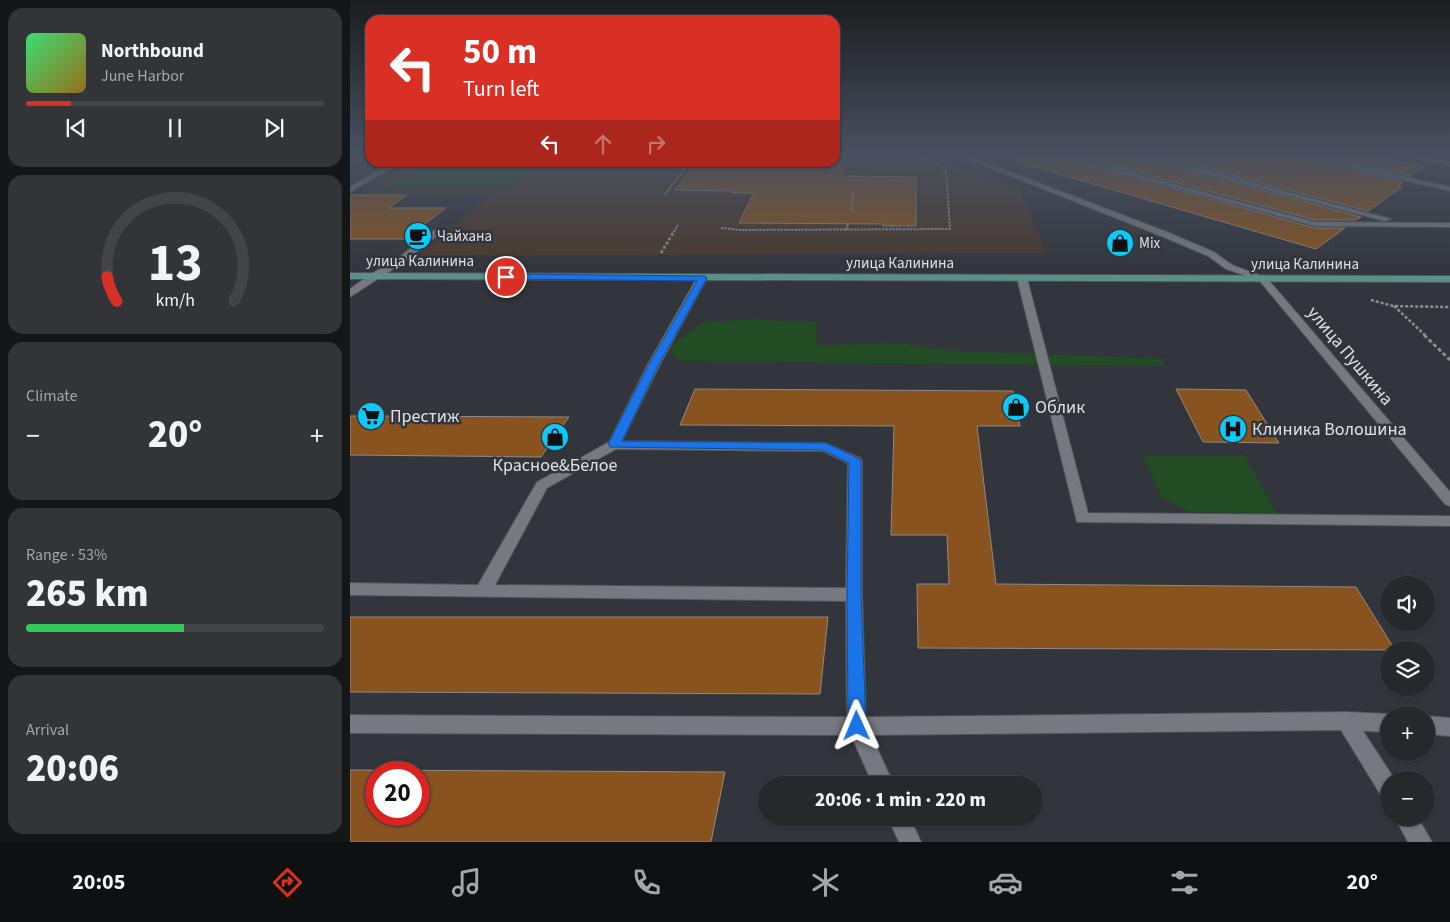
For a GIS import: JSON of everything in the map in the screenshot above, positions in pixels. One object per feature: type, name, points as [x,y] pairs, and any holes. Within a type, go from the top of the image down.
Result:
[{"type":"main road","name":"улица Калинина","points":[[350,276],[1450,280]]},
{"type":"street","points":[[1058,193],[1164,234],[1211,254],[1229,266],[1262,278]]},
{"type":"street","points":[[1201,193],[1315,224],[1450,225]]},
{"type":"street","points":[[1287,193],[1406,224]]},
{"type":"street","points":[[350,294],[374,276],[401,260],[438,231]]},
{"type":"street","points":[[614,444],[653,366],[702,278]]},
{"type":"street","points":[[1022,278],[1082,518],[1450,521]]},
{"type":"street","name":"улица Пушкина","points":[[1262,278],[1450,501]]},
{"type":"street","points":[[483,591],[542,485],[614,444],[826,447],[855,461],[854,595],[857,726],[880,776]]},
{"type":"street","points":[[350,589],[854,595]]},
{"type":"street","points":[[1346,721],[1380,776]]},
{"type":"street","points":[[350,724],[857,726],[1346,721],[1380,723]]},
{"type":"street","points":[[1435,726],[1450,727]]},
{"type":"street","points":[[903,826],[910,842]]},
{"type":"street","points":[[1411,826],[1420,842]]},
{"type":"path","points":[[851,210],[853,193]]},
{"type":"path","points":[[721,228],[740,230],[950,229],[948,193]]},
{"type":"path","points":[[846,230],[848,224]]},
{"type":"path","points":[[660,253],[678,225]]},
{"type":"path","points":[[1385,304],[1393,306],[1450,306]]},
{"type":"path","points":[[1393,306],[1450,360]]},
{"type":"shaded area","points":[[1021,193],[1046,253],[417,256],[493,194],[362,194]]},
{"type":"green space","points":[[745,319],[816,322],[817,345],[900,343],[941,350],[1165,359],[1163,366],[679,361],[669,347],[703,323]]},
{"type":"green space","points":[[1143,455],[1244,455],[1277,513],[1189,512],[1161,497]]},
{"type":"building","points":[[754,193],[916,193],[916,226],[739,223]]},
{"type":"building","points":[[1125,193],[1190,193],[1315,228],[1345,228],[1316,249]]},
{"type":"building","points":[[1216,193],[1274,193],[1361,217],[1355,220],[1315,220]]},
{"type":"building","points":[[1301,193],[1393,193],[1368,211]]},
{"type":"building","points":[[350,195],[407,195],[389,208],[446,208],[405,239],[350,239]]},
{"type":"building","points":[[695,389],[1013,391],[1020,426],[977,426],[996,584],[1356,587],[1380,626],[1380,631],[1383,631],[1389,641],[1380,641],[1380,650],[918,648],[917,584],[949,584],[947,535],[891,535],[894,426],[680,425]]},
{"type":"building","name":"Клиника Волошина","points":[[1176,389],[1246,390],[1279,443],[1203,442]]},
{"type":"building","points":[[350,416],[569,417],[541,457],[350,455]]},
{"type":"building","points":[[350,617],[828,617],[820,694],[350,692]]},
{"type":"building","points":[[350,770],[365,770],[365,826],[430,826],[430,770],[725,772],[711,842],[350,842]]},
{"type":"place","name":"Чайхана","points":[[418,236]]},
{"type":"place","name":"Mix","points":[[1120,243]]},
{"type":"place","name":"Облик","points":[[1016,407]]},
{"type":"place","name":"Престиж","points":[[371,416]]},
{"type":"place","name":"Клиника Волошина","points":[[1233,429]]},
{"type":"place","name":"Красное&Белое","points":[[555,437]]},
{"type":"route","points":[[506,277],[702,278],[653,366],[614,444],[826,447],[855,461],[854,595],[857,726]]}]
